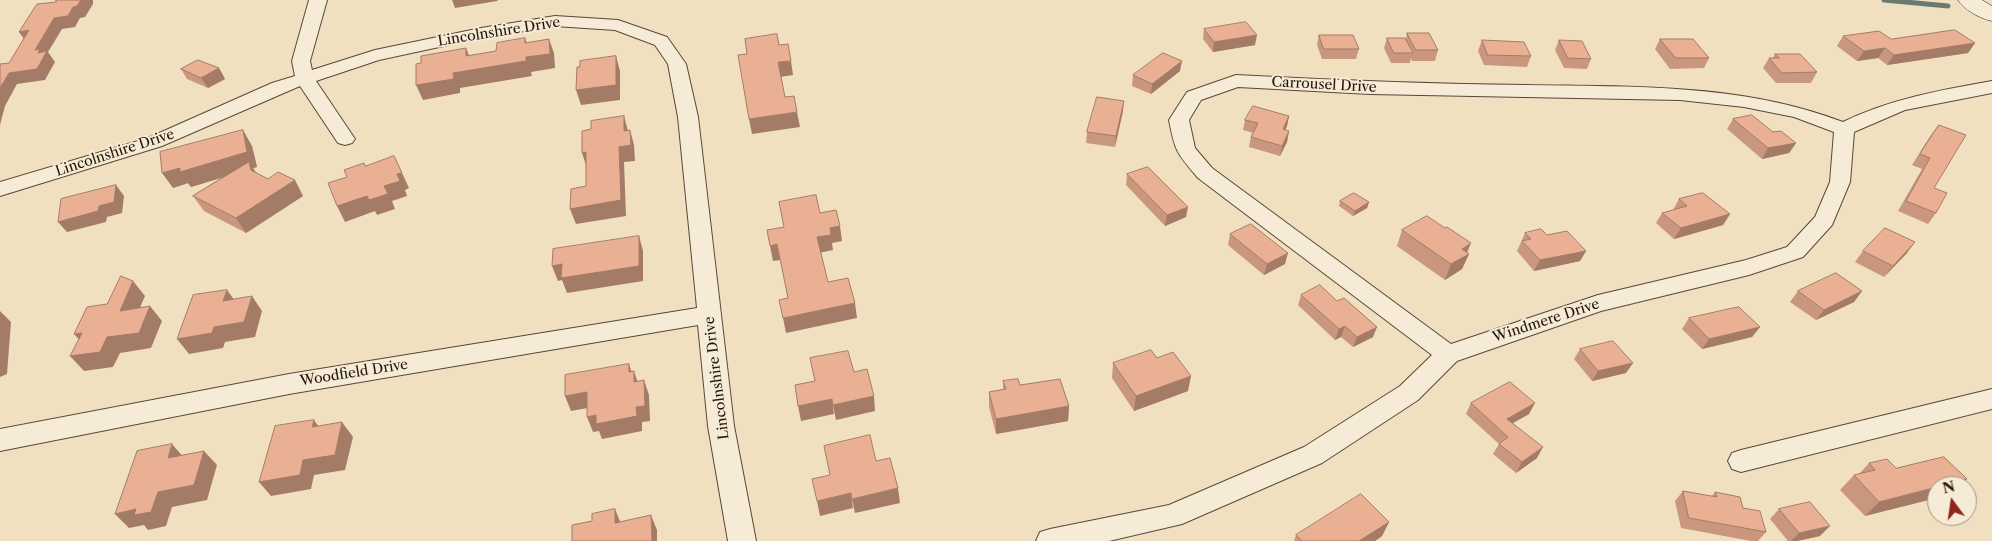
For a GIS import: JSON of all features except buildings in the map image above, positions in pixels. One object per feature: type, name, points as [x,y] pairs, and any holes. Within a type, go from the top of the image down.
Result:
[{"type":"main road","points":[[1968,0],[1992,15]]},
{"type":"street","points":[[318,0],[301,61],[305,79],[345,139]]},
{"type":"street","name":"Lincolnshire Drive","points":[[0,189],[155,142],[279,87],[376,55],[481,33],[555,21],[618,26],[661,41],[677,64],[688,117],[721,426],[742,541]]},
{"type":"street","name":"Carrousel Drive","points":[[1448,354],[1205,173],[1185,150],[1179,120],[1194,96],[1236,81],[1370,88],[1680,94],[1744,101],[1799,112],[1844,129]]},
{"type":"street","points":[[1844,129],[1872,114],[1918,100],[1992,87]]},
{"type":"street","name":"Windmere Drive","points":[[1050,541],[1172,516],[1313,455],[1409,393],[1448,354],[1598,303],[1749,267],[1795,252],[1824,220],[1840,182],[1844,129]]},
{"type":"street","name":"Woodfield Drive","points":[[0,440],[289,384],[709,315]]},
{"type":"street","points":[[1741,461],[1992,399]]},
{"type":"waterway","points":[[1884,0],[1948,6]]}]
